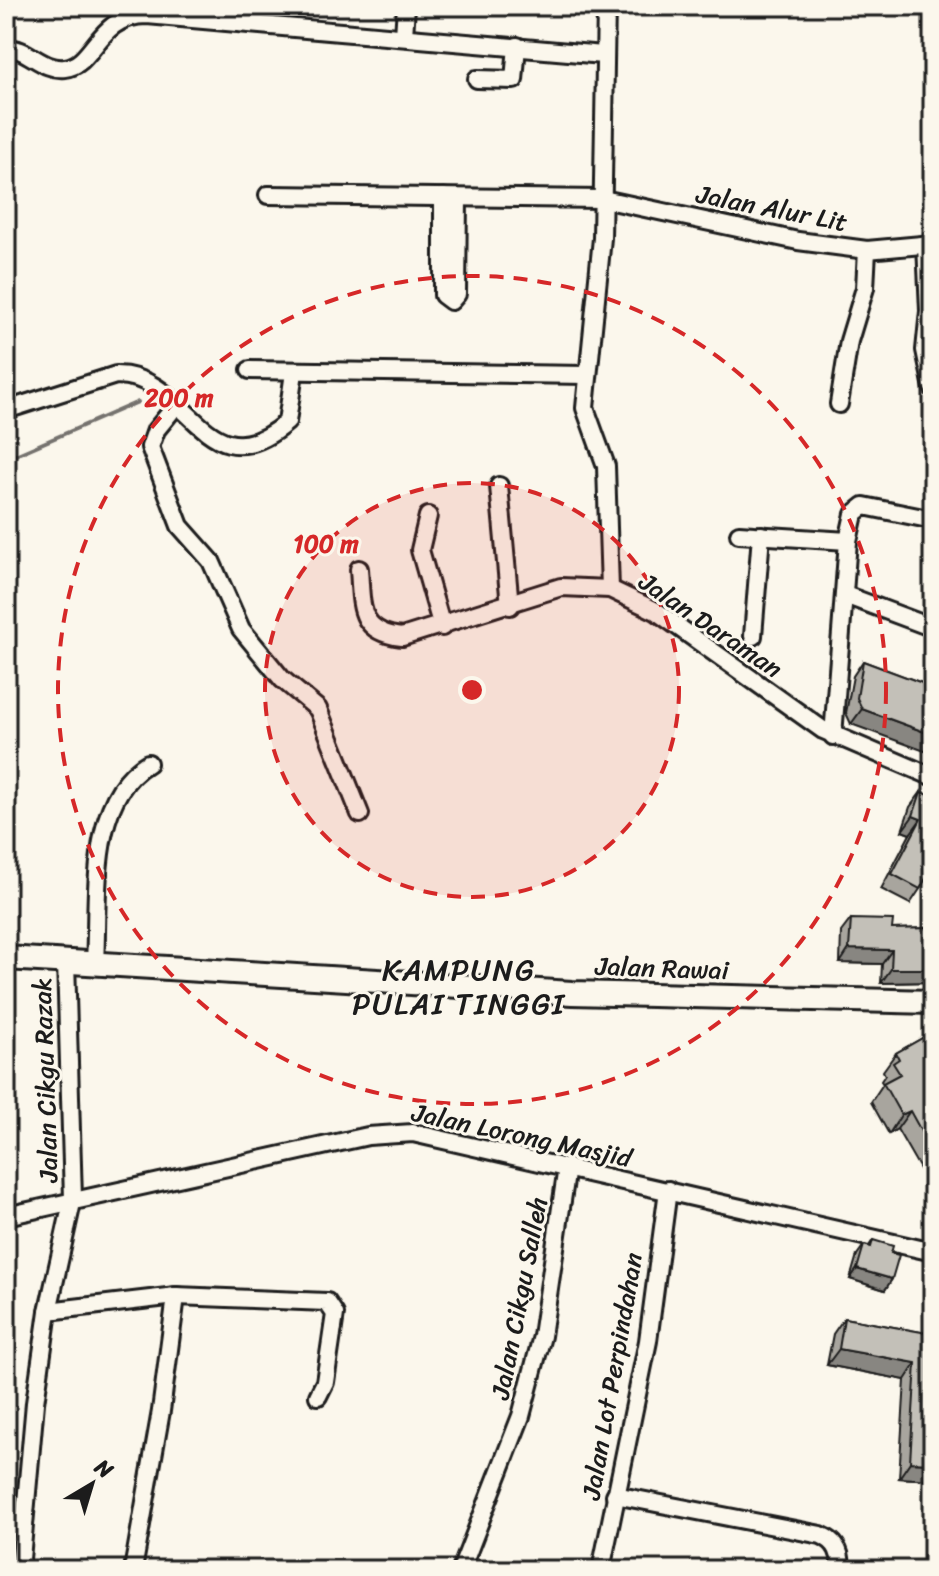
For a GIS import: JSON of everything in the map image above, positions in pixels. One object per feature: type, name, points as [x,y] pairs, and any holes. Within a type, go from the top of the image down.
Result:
[{"type":"main road","name":"Jalan Rawai","points":[[6,958],[572,993],[933,1002]]},
{"type":"street","points":[[404,36],[406,6]]},
{"type":"street","points":[[606,6],[603,199],[586,417],[606,466],[610,589]]},
{"type":"street","points":[[6,48],[17,49],[51,68],[68,68],[79,62],[116,21],[132,15],[603,55]]},
{"type":"street","points":[[477,79],[514,80],[517,46]]},
{"type":"street","name":"Jalan Alur Lit","points":[[268,195],[603,199],[798,241],[867,250],[930,244]]},
{"type":"street","points":[[451,198],[457,294],[451,301],[443,295],[451,198]]},
{"type":"street","points":[[930,244],[925,350],[933,388]]},
{"type":"street","points":[[839,404],[849,341],[865,288],[867,250]]},
{"type":"street","points":[[250,370],[587,375]]},
{"type":"street","points":[[6,410],[116,375],[135,375],[153,383],[178,403],[207,435],[222,443],[253,442],[273,434],[287,422],[294,372]]},
{"type":"street","points":[[178,403],[156,430],[150,447],[180,526],[211,561],[241,629],[254,648],[282,679],[318,709],[360,814]]},
{"type":"street","points":[[499,486],[510,606]]},
{"type":"street","points":[[833,736],[848,541],[854,514],[864,506],[933,520]]},
{"type":"street","points":[[428,516],[420,550],[442,627]]},
{"type":"street","points":[[739,534],[848,541]]},
{"type":"street","points":[[753,636],[761,535]]},
{"type":"street","name":"Jalan Daraman","points":[[359,569],[363,615],[377,631],[402,637],[510,606],[561,587],[610,589],[656,611],[833,736],[933,777]]},
{"type":"street","points":[[845,595],[933,628]]},
{"type":"street","points":[[95,962],[102,842],[107,812],[126,779],[148,763]]},
{"type":"street","name":"Jalan Cikgu Razak","points":[[20,1570],[48,1311],[73,1198],[66,961]]},
{"type":"street","name":"Jalan Lorong Masjid","points":[[6,1216],[73,1198],[383,1134],[429,1135],[933,1252]]},
{"type":"street","name":"Jalan Cikgu Salleh","points":[[461,1570],[521,1416],[542,1336],[567,1167]]},
{"type":"street","name":"Jalan Lot Perpindahan","points":[[601,1570],[648,1341],[668,1190]]},
{"type":"street","points":[[48,1311],[176,1296],[327,1302],[335,1314],[325,1382],[318,1396]]},
{"type":"street","points":[[133,1570],[161,1411],[176,1296]]},
{"type":"street","points":[[615,1495],[821,1535],[829,1539],[840,1554],[840,1570]]},
{"type":"building","points":[[863,661],[933,687],[933,735],[862,709],[857,698]]},
{"type":"building","points":[[921,792],[933,796],[933,866],[920,889],[892,874],[921,819],[913,816]]},
{"type":"building","points":[[851,919],[893,920],[892,929],[933,928],[933,969],[891,969],[892,950],[849,949]]},
{"type":"building","points":[[933,1032],[932,1151],[910,1111],[901,1115],[883,1083],[900,1074],[893,1063],[899,1059],[896,1053]]},
{"type":"building","points":[[873,1240],[893,1246],[891,1253],[899,1255],[892,1279],[857,1269],[864,1245],[871,1247]]},
{"type":"building","points":[[844,1318],[933,1334],[933,1463],[910,1462],[916,1363],[839,1349]]},
{"type":"waterway","points":[[6,459],[138,402]]},
{"type":"district","name":"KAMPUNG PULAI TINGGI","points":[[459,987]]}]
